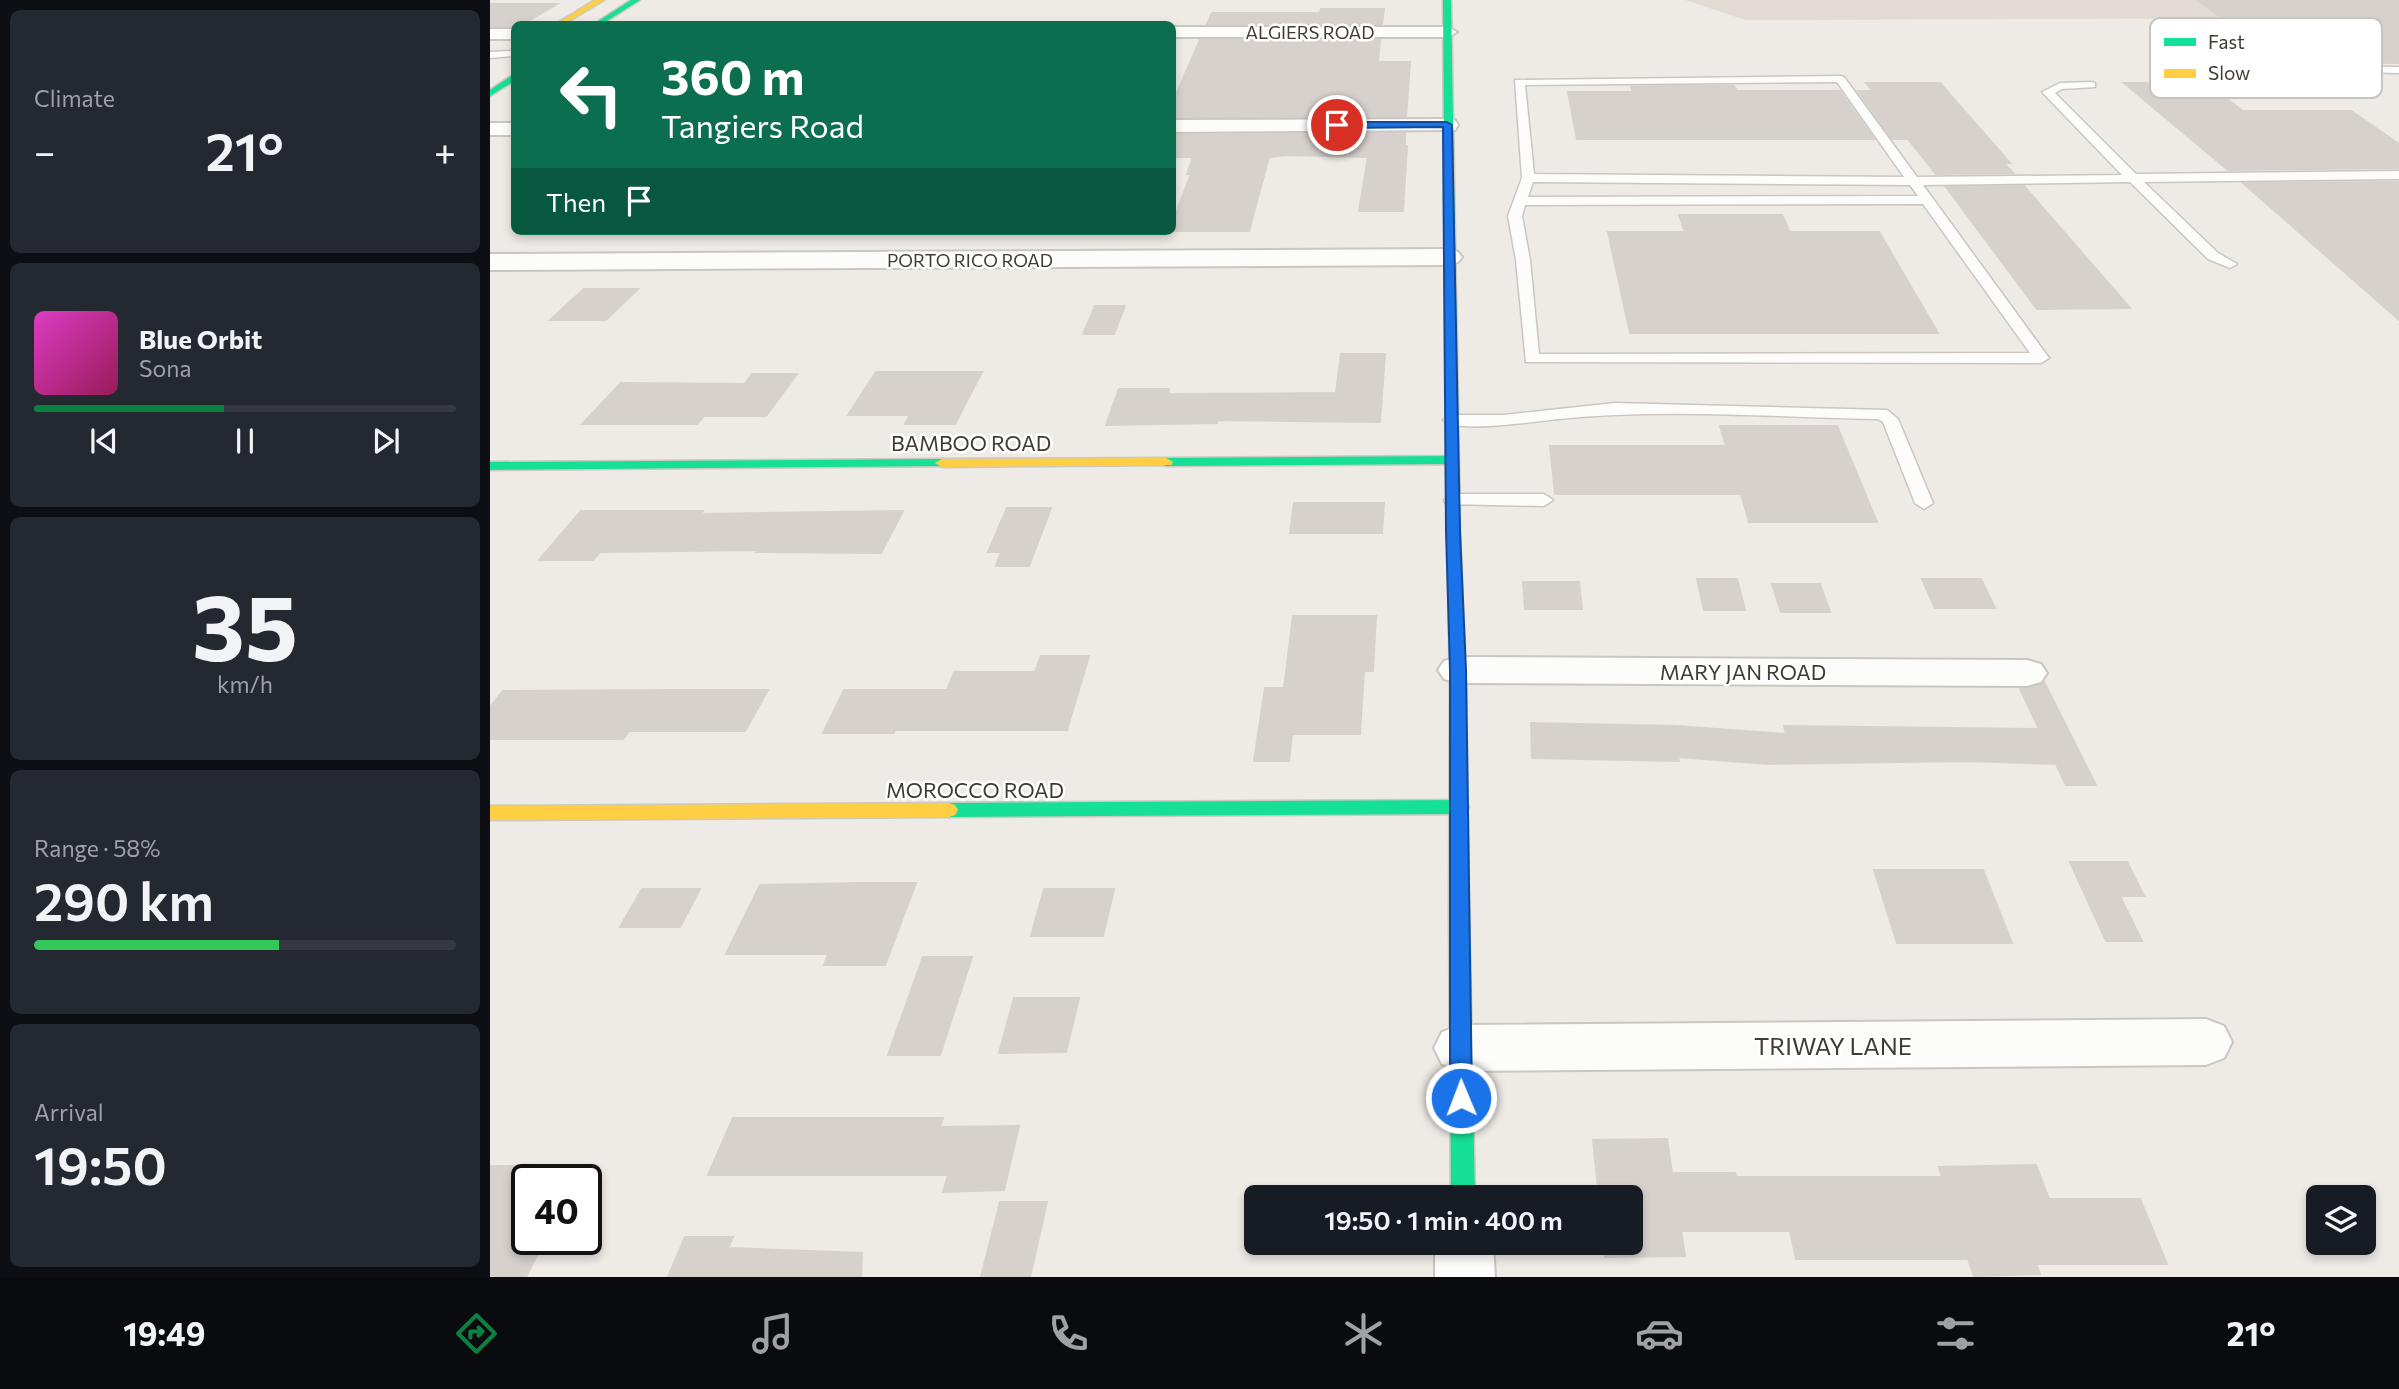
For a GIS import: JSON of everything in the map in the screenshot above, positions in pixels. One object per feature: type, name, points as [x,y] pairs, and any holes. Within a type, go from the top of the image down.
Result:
[{"type":"street","points":[[565,21],[600,0]]},
{"type":"street","points":[[603,21],[636,0]]},
{"type":"street","points":[[1447,0],[1452,460],[1460,807],[1463,1185]]},
{"type":"street","name":"ALGIERS ROAD","points":[[1176,32],[1448,32]]},
{"type":"street","points":[[490,34],[511,34]]},
{"type":"street","points":[[490,68],[511,54]]},
{"type":"street","points":[[490,94],[511,80]]},
{"type":"street","points":[[1176,126],[1447,125]]},
{"type":"street","points":[[490,129],[511,129]]},
{"type":"street","name":"PORTO RICO ROAD","points":[[490,262],[1449,257]]},
{"type":"street","name":"BAMBOO ROAD","points":[[490,466],[1452,460]]},
{"type":"street","name":"MARY JAN ROAD","points":[[1458,670],[2027,673]]},
{"type":"street","name":"MOROCCO ROAD","points":[[490,813],[1460,807]]},
{"type":"street","name":"TRIWAY LANE","points":[[1460,1048],[2206,1042]]},
{"type":"street","points":[[1464,1255],[1465,1277]]},
{"type":"lane","points":[[490,55],[511,53]]},
{"type":"lane","points":[[1840,79],[1915,181],[2041,358],[1532,359],[1523,260],[1514,216],[1528,178],[1519,82],[1840,79]]},
{"type":"lane","points":[[2091,85],[2060,86],[2048,92],[2130,177],[2213,256],[2230,264]]},
{"type":"lane","points":[[1528,178],[1915,181],[2399,175]]},
{"type":"lane","points":[[1520,201],[1929,200]]},
{"type":"lane","points":[[1452,420],[1503,420],[1615,408],[1881,414],[1891,419],[1924,503]]},
{"type":"lane","points":[[1453,500],[1544,500]]},
{"type":"shaded area","points":[[1685,0],[2390,0],[2399,18],[2150,18],[1745,20]]},
{"type":"building","points":[[2197,0],[2399,0],[2399,63],[2382,63],[2382,18],[2223,18]]},
{"type":"building","points":[[490,4],[557,4],[528,21],[511,21],[511,27],[490,26]]},
{"type":"building","points":[[1321,9],[1384,9],[1382,24],[1207,24],[1212,13],[1320,13]]},
{"type":"building","points":[[1200,40],[1380,40],[1378,62],[1410,62],[1406,117],[1176,117],[1176,95]]},
{"type":"building","points":[[1866,83],[1940,83],[2010,163],[2004,163],[2013,173],[1936,174],[1908,139],[1892,139],[1858,91],[1873,91]]},
{"type":"building","points":[[2124,83],[2150,83],[2150,98],[2226,98],[2243,111],[2351,111],[2399,144],[2399,168],[2228,170]]},
{"type":"building","points":[[1734,86],[1737,91],[1840,91],[1874,139],[1577,139],[1568,92],[1633,92],[1631,87]]},
{"type":"building","points":[[1405,133],[1407,146],[1403,211],[1359,211],[1368,157],[1269,157],[1249,231],[1176,231],[1176,213],[1191,174],[1187,174],[1193,157],[1176,157],[1176,135]]},
{"type":"building","points":[[2399,182],[2399,320],[2243,183]]},
{"type":"building","points":[[2024,186],[2130,308],[2037,309],[1946,187]]},
{"type":"building","points":[[1679,215],[1782,215],[1790,232],[1879,232],[1938,333],[1630,333],[1608,232],[1685,232]]},
{"type":"building","points":[[584,289],[638,289],[606,320],[550,320]]},
{"type":"building","points":[[1095,306],[1125,306],[1114,334],[1083,334]]},
{"type":"building","points":[[1341,354],[1385,354],[1380,422],[1217,420],[1217,423],[1106,425],[1119,389],[1169,389],[1168,394],[1336,393]]},
{"type":"building","points":[[876,372],[982,372],[955,424],[905,424],[910,415],[848,415]]},
{"type":"building","points":[[752,374],[797,374],[766,416],[704,416],[697,424],[582,424],[621,383],[745,384]]},
{"type":"building","points":[[1720,426],[1837,426],[1877,522],[1749,522],[1741,494],[1555,494],[1550,446],[1726,446]]},
{"type":"building","points":[[1294,503],[1384,503],[1382,533],[1290,533]]},
{"type":"building","points":[[1007,508],[1051,508],[1029,566],[996,566],[1001,552],[988,552]]},
{"type":"building","points":[[581,511],[703,511],[701,514],[903,511],[881,553],[757,552],[759,550],[600,552],[593,560],[539,560]]},
{"type":"building","points":[[1697,579],[1737,579],[1745,610],[1704,610]]},
{"type":"building","points":[[1922,579],[1981,579],[1995,608],[1935,608]]},
{"type":"building","points":[[1523,582],[1579,582],[1582,609],[1525,609]]},
{"type":"building","points":[[1772,584],[1820,584],[1830,612],[1781,612]]},
{"type":"building","points":[[1293,616],[1376,616],[1373,671],[1364,671],[1360,734],[1292,734],[1289,761],[1254,761],[1265,688],[1284,688]]},
{"type":"building","points":[[1041,656],[1089,656],[1067,730],[895,730],[894,733],[823,733],[844,690],[947,690],[954,672],[1035,672]]},
{"type":"building","points":[[2044,682],[2096,785],[2066,785],[2056,764],[1967,761],[1768,764],[1678,757],[1679,761],[1532,758],[1531,723],[1675,726],[1786,734],[1784,726],[2039,729],[2020,689]]},
{"type":"building","points":[[768,690],[745,731],[629,731],[623,739],[490,739],[490,707],[503,691]]},
{"type":"building","points":[[2070,862],[2127,862],[2144,896],[2120,896],[2142,941],[2106,941]]},
{"type":"building","points":[[1874,870],[1983,870],[2012,943],[1897,943]]},
{"type":"building","points":[[916,883],[885,965],[824,965],[828,954],[726,954],[760,885]]},
{"type":"building","points":[[642,889],[700,889],[680,927],[620,927]]},
{"type":"building","points":[[1044,889],[1114,889],[1103,936],[1031,936]]},
{"type":"building","points":[[923,957],[972,957],[940,1055],[888,1055]]},
{"type":"building","points":[[1014,998],[1079,998],[1066,1052],[999,1053]]},
{"type":"building","points":[[733,1118],[943,1118],[940,1127],[1019,1126],[1004,1190],[943,1192],[948,1175],[708,1175]]},
{"type":"building","points":[[1667,1139],[1672,1173],[1735,1173],[1736,1177],[1942,1177],[1939,1167],[2036,1165],[2049,1199],[2140,1199],[2167,1264],[2036,1264],[2040,1274],[1974,1276],[1968,1259],[1796,1259],[1790,1231],[1681,1231],[1685,1256],[1605,1257],[1643,1255],[1643,1185],[1598,1185],[1593,1140]]},
{"type":"building","points":[[490,1166],[511,1166],[511,1255],[537,1255],[526,1277],[490,1277]]},
{"type":"building","points":[[1000,1202],[1047,1202],[1030,1277],[981,1277]]},
{"type":"building","points":[[685,1237],[733,1237],[728,1248],[862,1253],[861,1277],[668,1277]]},
{"type":"traffic: fast","points":[[603,21],[636,0]]},
{"type":"traffic: fast","points":[[1447,0],[1453,531],[1458,689]]},
{"type":"traffic: fast","points":[[490,94],[511,80]]},
{"type":"traffic: fast","points":[[1166,462],[1452,460]]},
{"type":"traffic: fast","points":[[490,466],[942,463]]},
{"type":"traffic: fast","points":[[949,810],[1460,807]]},
{"type":"traffic: fast","points":[[1459,912],[1463,1185]]},
{"type":"traffic: slow","points":[[565,21],[600,0]]},
{"type":"traffic: slow","points":[[942,463],[1166,462]]},
{"type":"traffic: slow","points":[[1458,689],[1459,912]]},
{"type":"traffic: slow","points":[[490,813],[949,810]]},
{"type":"route","points":[[1337,125],[1447,125],[1460,807],[1461,1098]]}]
